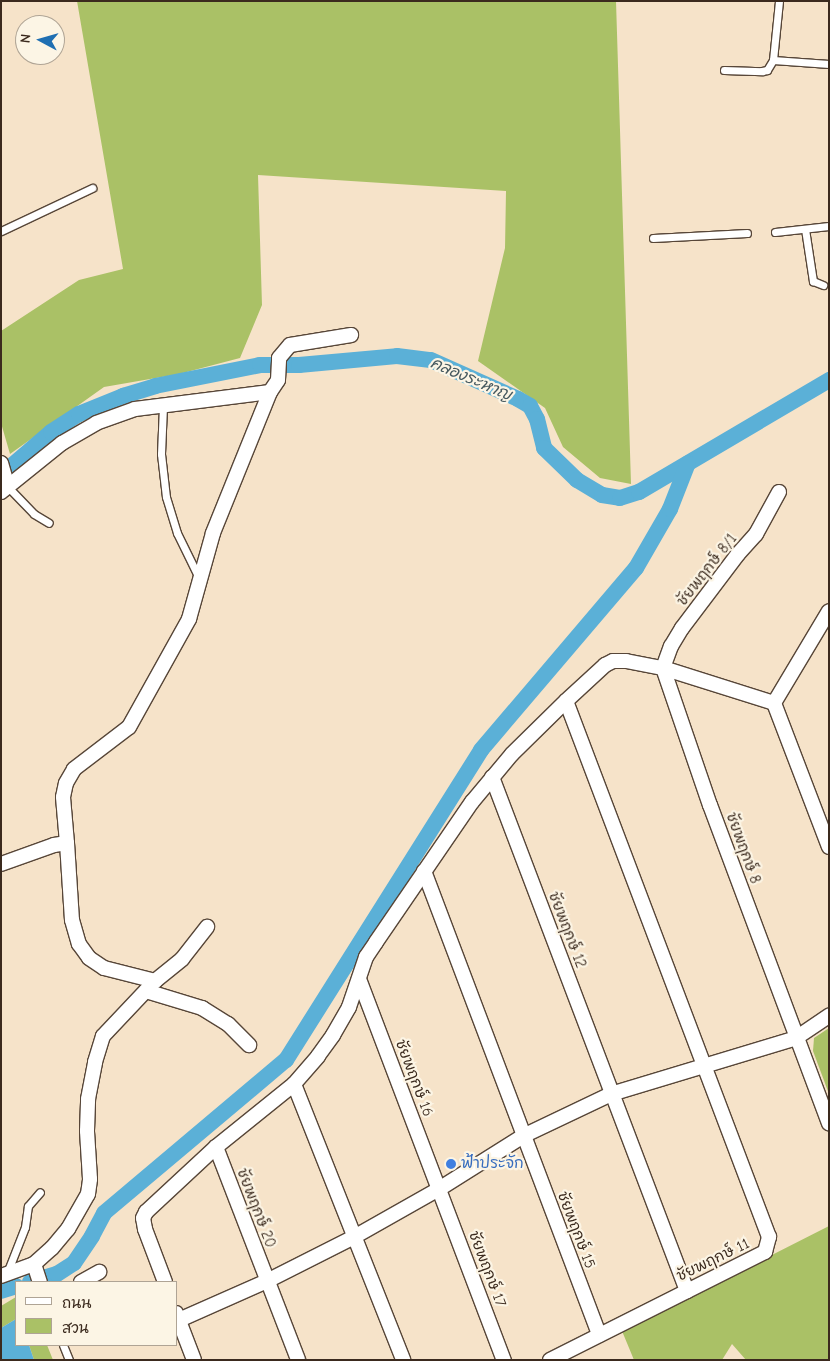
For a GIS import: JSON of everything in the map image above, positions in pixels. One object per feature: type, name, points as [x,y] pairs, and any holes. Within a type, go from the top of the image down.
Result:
[{"type":"street","points":[[249,1045],[228,1024],[202,1008],[104,968],[89,958],[79,944],[72,920],[63,797],[66,783],[74,769],[115,739],[129,726],[140,710],[188,619],[214,533],[270,392],[278,380],[280,358],[290,345],[351,335]]},
{"type":"street","points":[[1,463],[5,486],[62,443],[96,423],[135,409],[230,395],[270,392]]},
{"type":"street","name":"ชัยพฤกษ์ 8/1","points":[[663,668],[671,646],[682,628],[738,554],[756,534],[778,492]]},
{"type":"street","points":[[774,703],[829,611]]},
{"type":"street","points":[[165,1281],[145,1229],[143,1218],[150,1206],[216,1147],[294,1084],[333,1035],[349,1007],[366,958],[472,802],[492,777],[566,701],[605,665],[613,661],[626,660],[663,668],[774,703]]},
{"type":"street","name":"ชัยพฤกษ์ 8","points":[[663,668],[710,805],[829,1123]]},
{"type":"street","points":[[566,701],[702,1065]]},
{"type":"street","points":[[774,703],[829,847]]},
{"type":"street","name":"ชัยพฤกษ์ 12","points":[[492,777],[687,1291]]},
{"type":"street","points":[[1,864],[54,845],[67,843]]},
{"type":"street","name":"ชัยพฤกษ์ 15","points":[[424,871],[599,1335]]},
{"type":"street","points":[[4,1274],[34,1264],[52,1248],[63,1236],[88,1194],[90,1179],[87,1131],[88,1099],[94,1062],[104,1036],[151,986],[182,959],[207,927]]},
{"type":"street","name":"ชัยพฤกษ์ 16","points":[[359,979],[439,1189]]},
{"type":"street","points":[[178,1317],[267,1281],[354,1237],[439,1189],[523,1136],[611,1094],[796,1038],[829,1016]]},
{"type":"street","name":"ชัยพฤกษ์ 11","points":[[550,1360],[765,1252],[769,1245],[769,1237],[702,1065]]},
{"type":"street","points":[[294,1084],[402,1360]]},
{"type":"street","name":"ชัยพฤกษ์ 20","points":[[216,1147],[298,1360]]},
{"type":"street","name":"ชัยพฤกษ์ 17","points":[[439,1189],[504,1360]]},
{"type":"street","points":[[34,1264],[40,1281]]},
{"type":"street","points":[[83,1281],[99,1272]]},
{"type":"street","points":[[178,1320],[194,1360]]},
{"type":"lane","points":[[724,70],[767,70],[773,60],[779,1]]},
{"type":"lane","points":[[773,60],[829,64]]},
{"type":"lane","points":[[1,231],[92,188]]},
{"type":"lane","points":[[775,232],[829,226]]},
{"type":"lane","points":[[805,229],[813,281],[818,285],[823,285]]},
{"type":"lane","points":[[653,238],[747,233]]},
{"type":"lane","points":[[163,406],[161,454],[166,497],[176,533],[200,580]]},
{"type":"lane","points":[[5,486],[34,514],[48,523]]},
{"type":"lane","points":[[4,1274],[24,1226],[28,1206],[40,1192]]},
{"type":"lane","points":[[63,1346],[69,1360]]},
{"type":"green space","points":[[77,1],[616,1],[631,484],[600,478],[563,447],[545,408],[478,361],[505,248],[506,191],[258,175],[262,305],[240,358],[179,374],[104,387],[10,454],[1,423],[1,331],[79,280],[123,269]]},
{"type":"green space","points":[[829,1028],[829,1094],[813,1051],[814,1038]]},
{"type":"green space","points":[[829,1226],[829,1360],[746,1360],[732,1344],[722,1360],[634,1360],[622,1331]]},
{"type":"green space","points":[[15,1298],[15,1320],[1,1328],[1,1306]]},
{"type":"green space","points":[[29,1346],[47,1346],[53,1360],[34,1360]]},
{"type":"water","points":[[15,1320],[15,1346],[29,1346],[34,1360],[1,1360],[1,1328]]},
{"type":"waterway","name":"คลองระหาญ","points":[[1,475],[51,432],[79,414],[123,396],[155,386],[260,365],[299,365],[397,356],[431,360],[530,406],[537,419],[544,448],[577,480],[602,495],[620,498],[639,492],[829,380]]},
{"type":"waterway","points":[[33,1281],[57,1274],[74,1263],[92,1236],[104,1213],[286,1060],[481,750],[636,568],[670,509],[688,463]]},
{"type":"waterway","points":[[1,1291],[15,1286]]},
{"type":"place","name":"ฟ้าประจัก","points":[[451,1164]]}]
